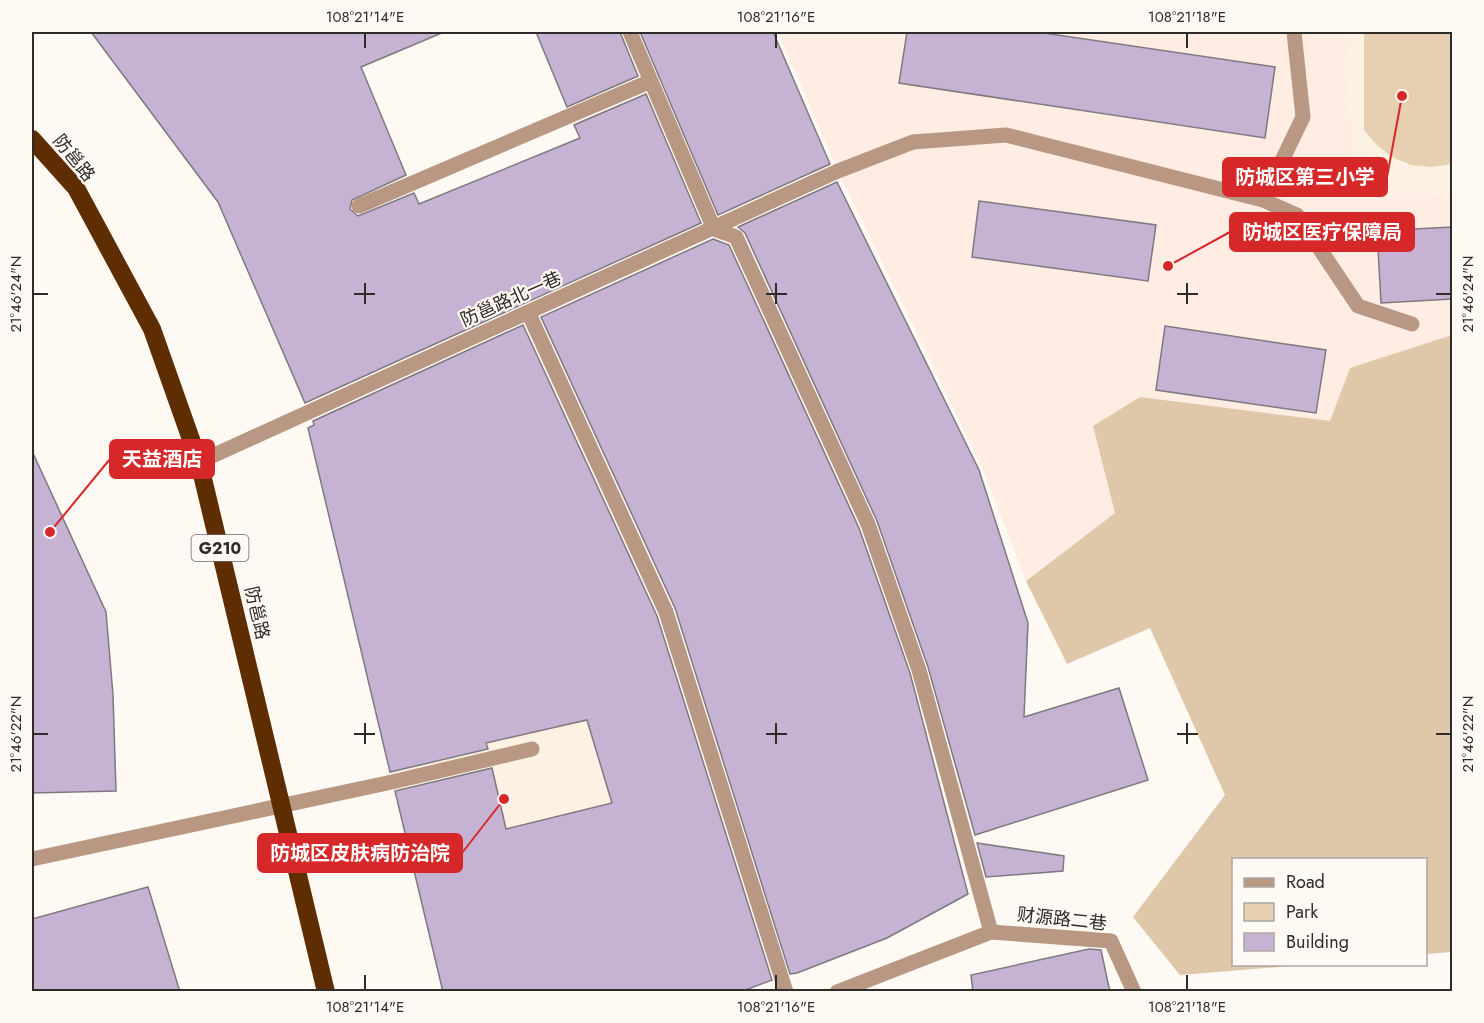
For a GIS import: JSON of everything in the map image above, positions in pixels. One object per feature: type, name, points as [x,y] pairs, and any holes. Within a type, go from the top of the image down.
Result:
[{"type":"highway","name":"防邕路","points":[[32,139],[76,188],[152,329],[199,462],[326,992]]},
{"type":"lane","points":[[630,32],[714,229],[736,237],[868,524],[919,670],[991,932],[837,992]]},
{"type":"lane","points":[[1263,200],[1303,117],[1294,32]]},
{"type":"lane","points":[[359,206],[651,81]]},
{"type":"lane","name":"防邕路北一巷","points":[[199,462],[838,171],[914,142],[1006,135],[1263,200],[1297,215],[1358,306],[1412,324]]},
{"type":"lane","points":[[528,312],[666,612],[786,992]]},
{"type":"lane","points":[[32,859],[532,749]]},
{"type":"lane","name":"财源路二巷","points":[[991,932],[1111,941],[1134,992]]},
{"type":"shaded area","points":[[778,32],[1351,32],[1352,161],[1369,197],[1452,192],[1452,335],[1350,368],[1330,421],[1140,397],[1093,426],[1116,513],[1026,581],[982,467],[838,171]]},
{"type":"shaded area","points":[[1351,32],[1452,32],[1452,192],[1369,197],[1352,161]]},
{"type":"shaded area","points":[[1452,335],[1452,952],[1427,954],[1427,858],[1232,858],[1232,966],[1292,966],[1180,975],[1133,917],[1225,795],[1150,628],[1067,664],[1026,581],[1115,513],[1093,426],[1140,397],[1330,421],[1350,368]]},
{"type":"shaded area","points":[[570,664],[637,881],[428,930],[375,710]]},
{"type":"green space","points":[[1364,32],[1452,32],[1452,164],[1431,167],[1411,165],[1392,157],[1364,130]]},
{"type":"building","points":[[91,32],[444,32],[361,67],[406,175],[352,200],[350,209],[358,216],[414,193],[419,204],[580,138],[574,125],[646,94],[701,223],[305,403],[218,202]]},
{"type":"building","points":[[536,32],[620,32],[638,76],[567,107]]},
{"type":"building","points":[[640,32],[773,32],[830,164],[718,215]]},
{"type":"building","points":[[907,32],[1037,32],[1275,67],[1265,138],[899,83]]},
{"type":"building","points":[[837,182],[979,470],[1028,623],[1024,717],[1119,688],[1148,780],[975,835],[928,667],[877,521],[745,233],[738,227]]},
{"type":"building","points":[[979,201],[1156,225],[1148,281],[972,257]]},
{"type":"building","points":[[1452,227],[1452,299],[1381,303],[1377,231]]},
{"type":"building","points":[[713,239],[729,245],[859,528],[910,673],[968,894],[887,938],[790,974],[675,608],[541,317]]},
{"type":"building","points":[[523,325],[657,616],[772,980],[740,992],[443,992],[395,791],[492,768],[506,829],[612,803],[587,720],[486,743],[488,749],[390,772],[308,428],[314,425],[313,421]]},
{"type":"building","points":[[1165,326],[1326,350],[1316,413],[1156,390]]},
{"type":"building","points":[[32,451],[106,612],[113,695],[116,791],[32,793]]},
{"type":"building","points":[[977,843],[1064,856],[1063,871],[986,877]]},
{"type":"building","points":[[148,887],[180,992],[32,992],[32,919]]},
{"type":"building","points":[[1089,949],[1101,950],[1110,992],[973,992],[971,975]]},
{"type":"place","name":"防城区第三小学","points":[[1402,96]]},
{"type":"place","name":"防城区医疗保障局","points":[[1168,266]]},
{"type":"place","name":"天益酒店","points":[[50,532]]},
{"type":"place","name":"防城区皮肤病防治院","points":[[504,799]]}]
